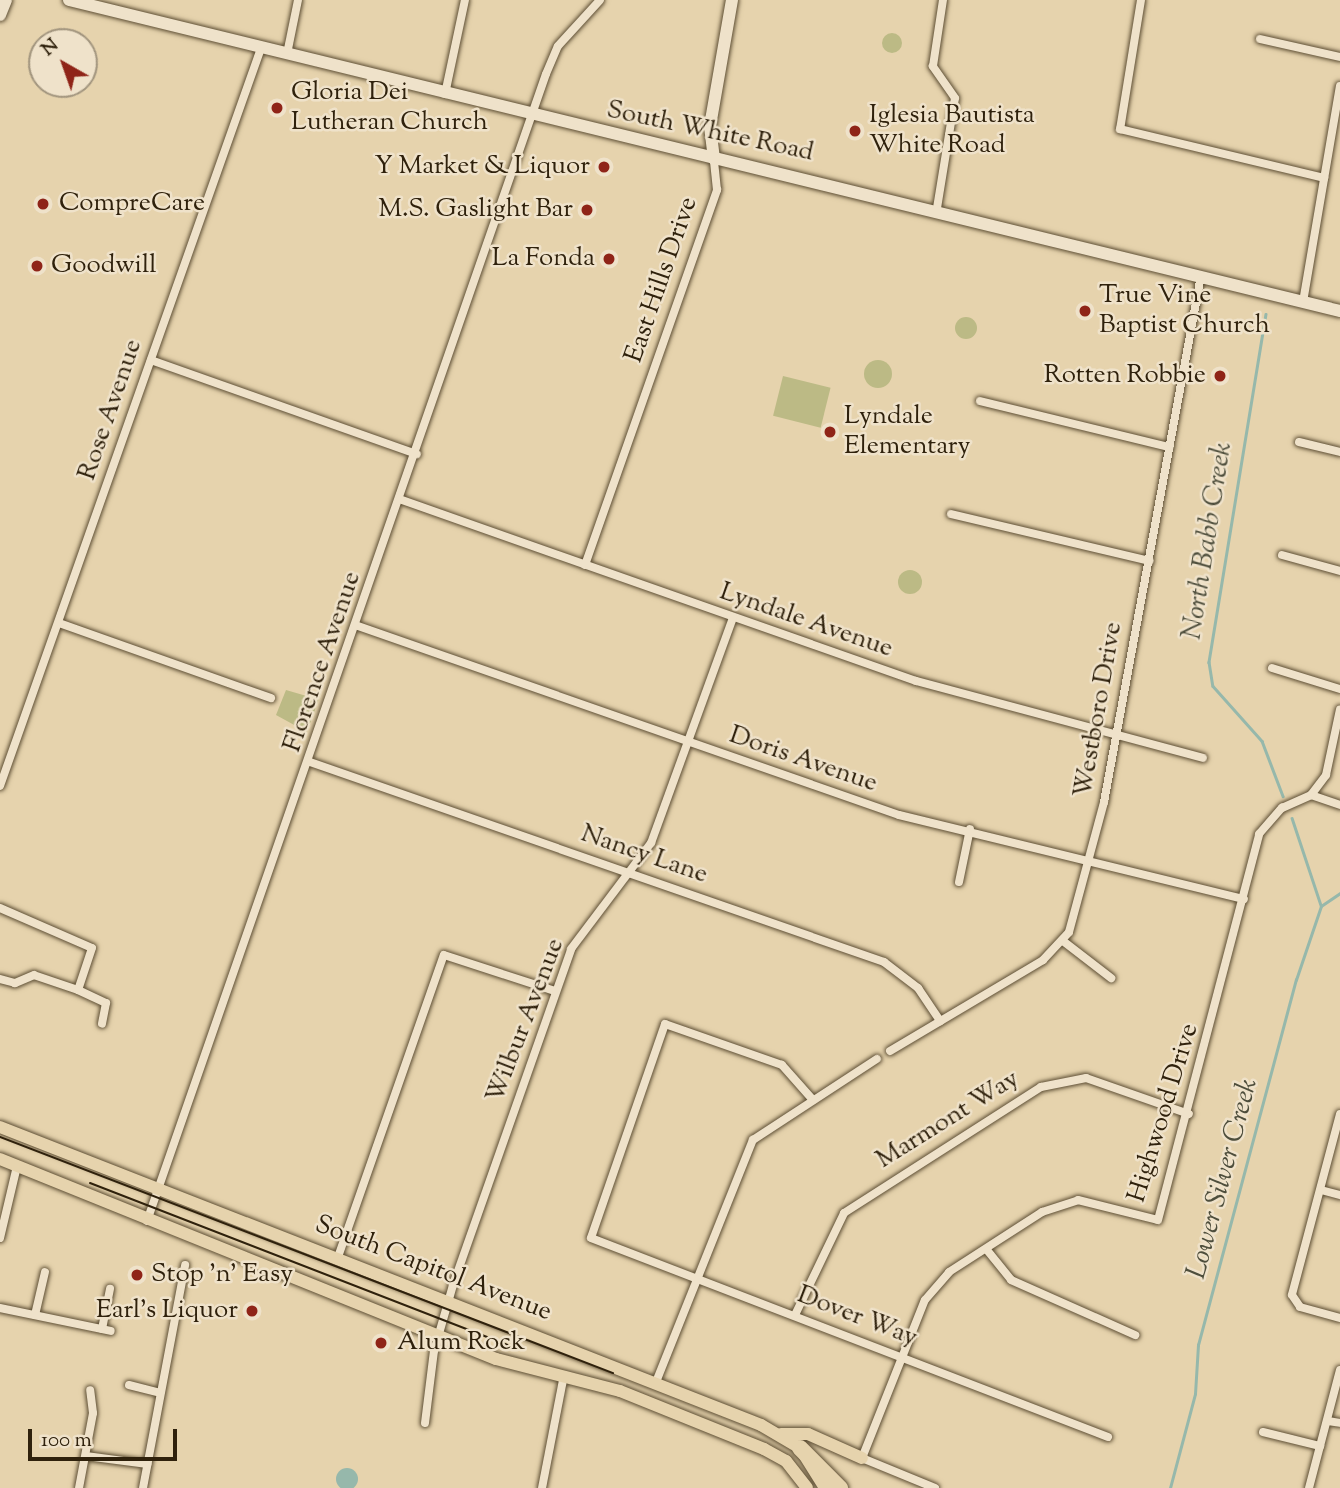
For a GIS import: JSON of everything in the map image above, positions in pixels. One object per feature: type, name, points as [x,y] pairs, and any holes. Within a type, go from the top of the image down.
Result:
[{"type":"highway","points":[[800,1448],[840,1488]]},
{"type":"main road","points":[[0,15],[6,0]]},
{"type":"main road","name":"South White Road","points":[[69,0],[714,159],[937,208],[1200,281],[1340,310]]},
{"type":"main road","name":"East Hills Drive","points":[[714,159],[710,126],[732,0]]},
{"type":"main road","name":"South Capitol Avenue","points":[[0,1127],[449,1300],[781,1434],[800,1448],[825,1488]]},
{"type":"main road","points":[[0,1159],[147,1221],[438,1336],[564,1375],[764,1449],[786,1461],[807,1488]]},
{"type":"main road","points":[[781,1434],[808,1434],[862,1458]]},
{"type":"street","points":[[287,54],[298,0]]},
{"type":"street","points":[[445,94],[466,0]]},
{"type":"street","name":"Florence Avenue","points":[[147,1221],[358,626],[558,46],[600,0]]},
{"type":"street","points":[[937,208],[955,98],[933,66],[943,0]]},
{"type":"street","points":[[1141,0],[1119,129],[1324,178]]},
{"type":"street","points":[[1260,38],[1340,57]]},
{"type":"street","name":"Rose Avenue","points":[[0,786],[261,48]]},
{"type":"street","points":[[1303,302],[1340,86]]},
{"type":"street","name":"East Hills Drive","points":[[584,565],[717,190],[714,159]]},
{"type":"street","name":"Westboro Drive","points":[[1063,941],[1090,860],[1150,561],[1200,281]]},
{"type":"street","points":[[151,360],[417,454]]},
{"type":"street","points":[[980,401],[1169,447]]},
{"type":"street","points":[[1299,442],[1340,452]]},
{"type":"street","name":"Lyndale Avenue","points":[[402,500],[916,681],[1116,731],[1203,758]]},
{"type":"street","points":[[951,514],[1150,561]]},
{"type":"street","points":[[1282,555],[1340,571]]},
{"type":"street","name":"Wilbur Avenue","points":[[425,1423],[438,1336],[449,1300],[571,949],[652,843],[733,618]]},
{"type":"street","points":[[59,623],[271,698]]},
{"type":"street","name":"Doris Avenue","points":[[358,626],[899,815],[970,830],[1244,899]]},
{"type":"street","points":[[1272,668],[1340,689]]},
{"type":"street","points":[[1340,709],[1326,775],[1311,796],[1340,805]]},
{"type":"street","name":"Nancy Lane","points":[[310,762],[884,962],[918,988],[940,1021]]},
{"type":"street","name":"Highwood Drive","points":[[862,1458],[900,1356],[925,1300],[949,1272],[987,1250],[1042,1212],[1078,1200],[1158,1220],[1189,1114],[1259,834],[1282,808],[1311,796]]},
{"type":"street","points":[[959,882],[970,830]]},
{"type":"street","points":[[0,908],[89,942],[78,990]]},
{"type":"street","points":[[890,1051],[1063,941],[1111,978]]},
{"type":"street","points":[[338,1257],[443,955],[555,991]]},
{"type":"street","points":[[0,979],[15,982],[34,975],[78,990],[106,1003],[102,1024]]},
{"type":"street","name":"Dover Way","points":[[813,1100],[782,1065],[665,1024],[591,1238],[1108,1437]]},
{"type":"street","points":[[656,1382],[695,1279],[753,1140],[877,1059]]},
{"type":"street","name":"Marmont Way","points":[[795,1315],[844,1213],[1041,1087],[1086,1078],[1189,1114]]},
{"type":"street","points":[[1340,1114],[1294,1302],[1340,1318]]},
{"type":"street","points":[[0,1238],[17,1166]]},
{"type":"street","points":[[1321,1190],[1340,1195]]},
{"type":"street","points":[[987,1250],[1011,1280],[1135,1335]]},
{"type":"street","points":[[143,1488],[157,1392],[185,1265]]},
{"type":"street","points":[[35,1315],[45,1272]]},
{"type":"street","points":[[102,1329],[110,1289]]},
{"type":"street","points":[[0,1308],[111,1331]]},
{"type":"street","points":[[1309,1488],[1340,1370]]},
{"type":"street","points":[[542,1488],[564,1375]]},
{"type":"street","points":[[129,1385],[157,1392]]},
{"type":"street","points":[[79,1488],[86,1456],[90,1390]]},
{"type":"street","points":[[1328,1421],[1340,1423]]},
{"type":"street","points":[[1263,1432],[1320,1446]]},
{"type":"street","points":[[86,1456],[147,1464]]},
{"type":"street","points":[[862,1458],[935,1488]]},
{"type":"shaded area","points":[[888,33],[896,33],[902,43],[896,53],[888,53],[882,47],[882,39]]},
{"type":"shaded area","points":[[966,317],[974,320],[977,328],[974,336],[966,339],[958,336],[955,328],[958,320]]},
{"type":"shaded area","points":[[878,360],[888,364],[892,374],[888,384],[878,388],[868,384],[864,374],[868,364]]},
{"type":"shaded area","points":[[783,376],[831,388],[821,428],[773,416]]},
{"type":"shaded area","points":[[910,570],[921,577],[922,582],[915,593],[910,594],[899,587],[898,582],[905,571]]},
{"type":"shaded area","points":[[286,690],[310,697],[321,693],[307,732],[276,715]]},
{"type":"shaded area","points":[[347,1468],[355,1471],[358,1479],[355,1487],[347,1490],[339,1487],[336,1479],[339,1471]]},
{"type":"waterway","name":"North Babb Creek","points":[[1266,314],[1209,662],[1213,686],[1262,741],[1283,796]]},
{"type":"waterway","name":"North Babb Creek","points":[[1292,818],[1321,905]]},
{"type":"waterway","name":"Lower Silver Creek","points":[[1170,1488],[1195,1394],[1198,1345],[1296,980],[1321,906],[1340,893]]},
{"type":"tram line","points":[[0,1137],[613,1373]]},
{"type":"tram line","points":[[90,1183],[508,1345]]},
{"type":"place","name":"Gloria Dei Lutheran Church","points":[[277,108]]},
{"type":"place","name":"Iglesia Bautista White Road","points":[[855,131]]},
{"type":"place","name":"Y Market & Liquor","points":[[604,167]]},
{"type":"place","name":"CompreCare","points":[[43,204]]},
{"type":"place","name":"M.S. Gaslight Bar","points":[[587,210]]},
{"type":"place","name":"La Fonda","points":[[609,259]]},
{"type":"place","name":"Goodwill","points":[[37,266]]},
{"type":"place","name":"True Vine Baptist Church","points":[[1085,311]]},
{"type":"place","name":"Rotten Robbie","points":[[1220,376]]},
{"type":"place","name":"Lyndale Elementary","points":[[830,432]]},
{"type":"place","name":"Stop 'n' Easy","points":[[137,1275]]},
{"type":"place","name":"Earl's Liquor","points":[[252,1311]]},
{"type":"place","name":"Alum Rock","points":[[381,1343]]}]
